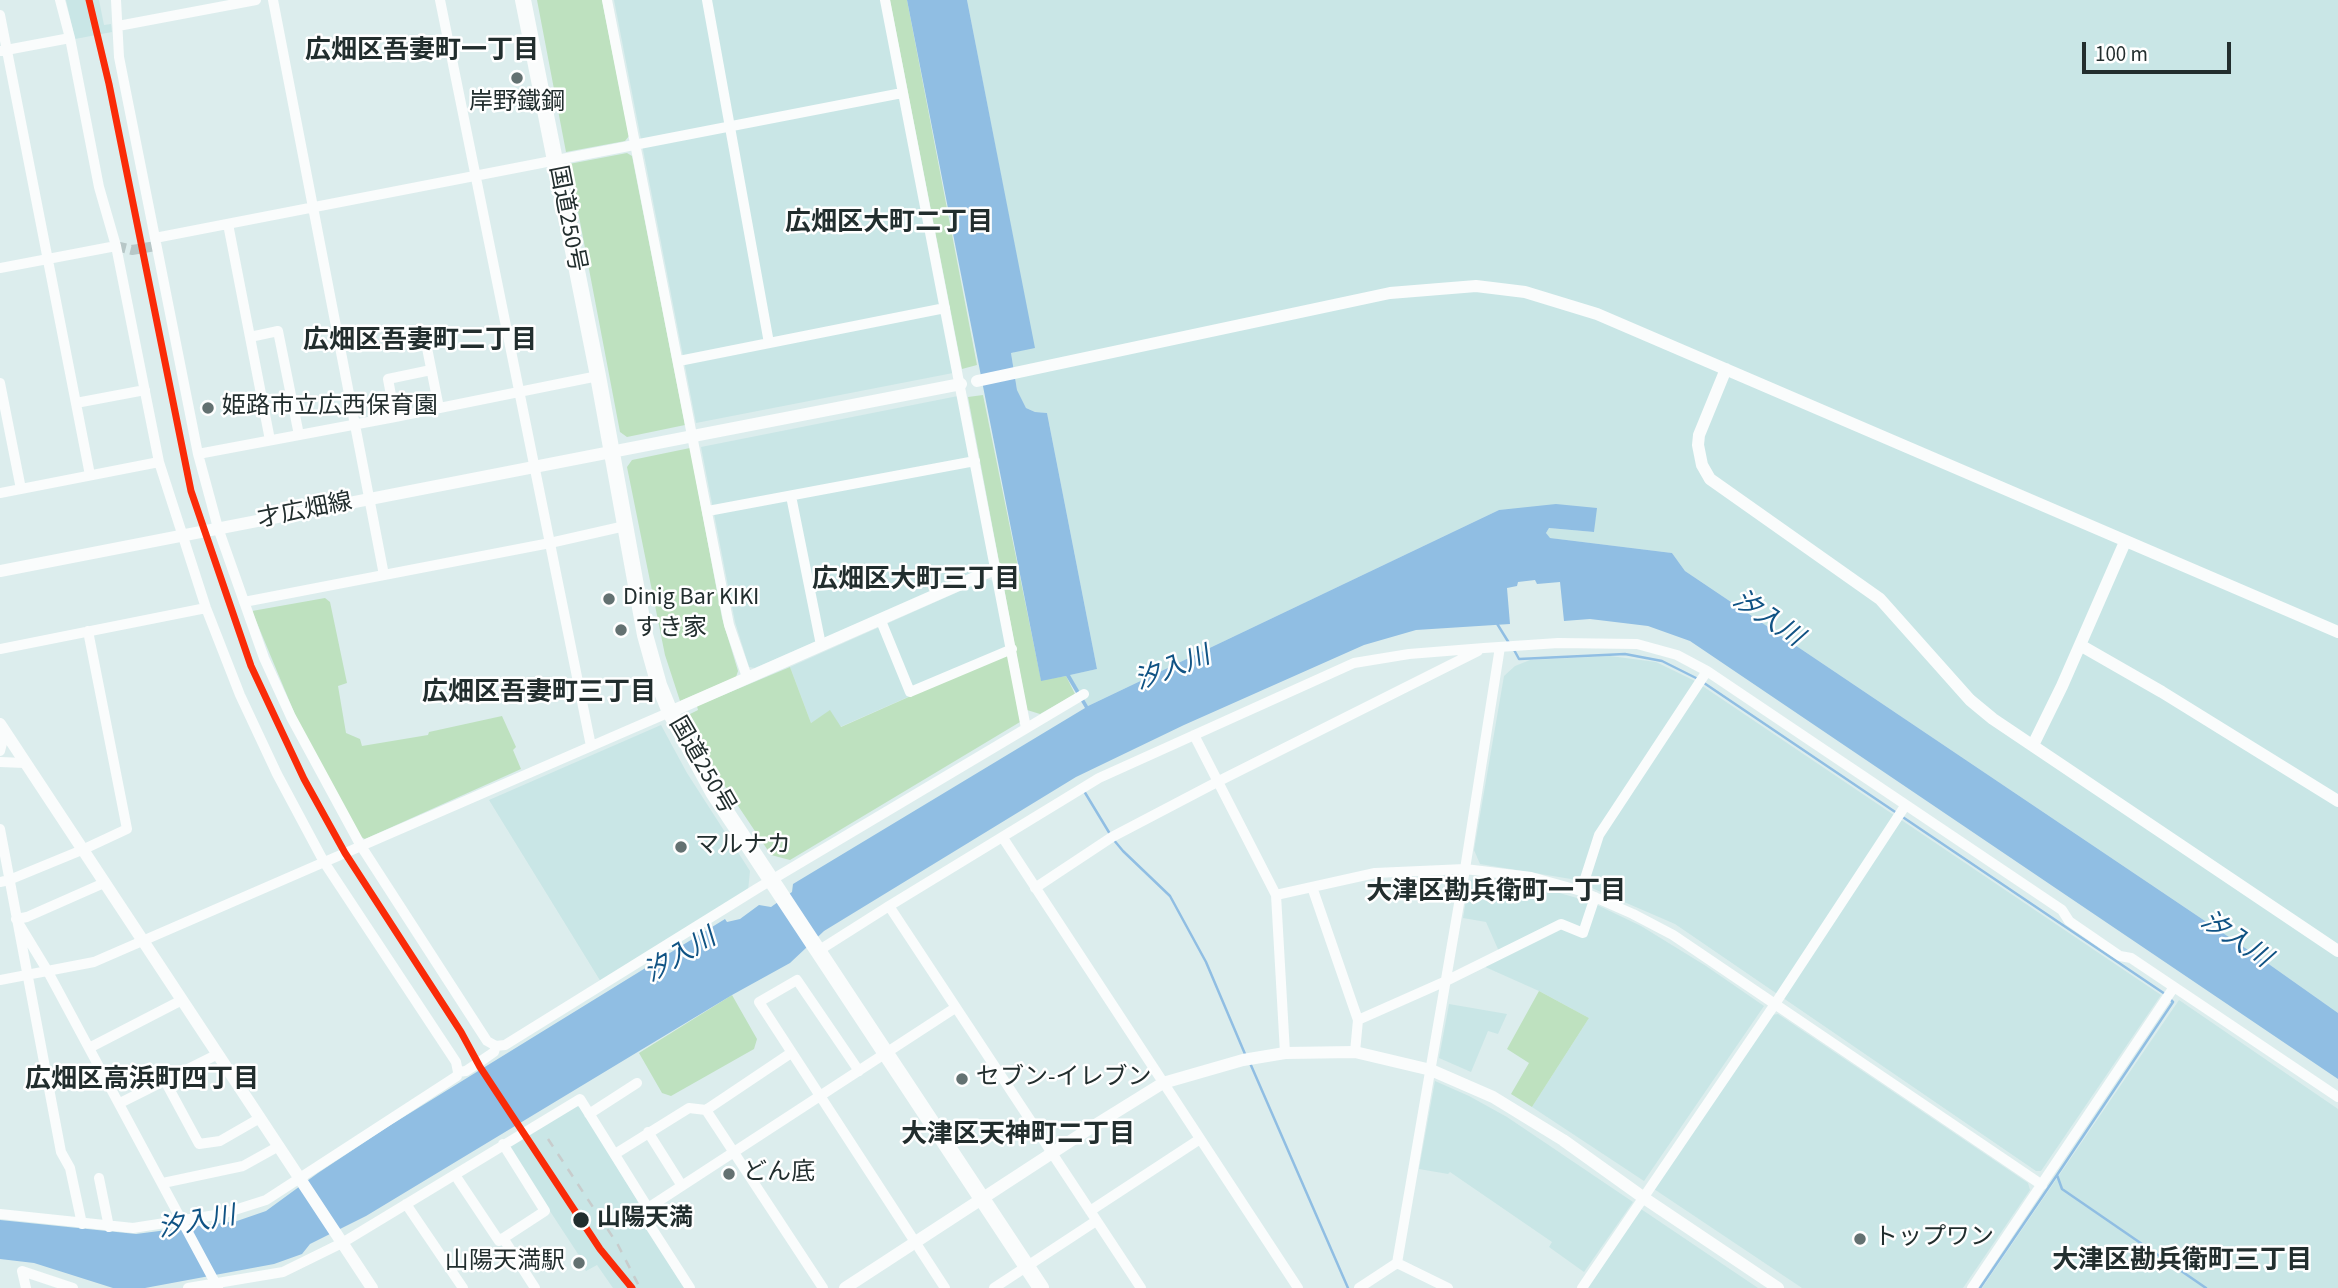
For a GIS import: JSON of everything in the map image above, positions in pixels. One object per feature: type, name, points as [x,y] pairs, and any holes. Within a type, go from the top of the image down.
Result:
[{"type":"highway","name":"国道250号","points":[[523,0],[598,376],[645,635],[659,685],[670,712],[713,792],[1041,1288]]},
{"type":"street","points":[[0,1213],[133,1228],[222,1214],[266,1200],[457,1076],[458,1072],[456,1062],[324,862],[277,774],[240,695],[206,608],[159,462],[116,246],[99,187],[60,0]]},
{"type":"street","points":[[116,0],[119,57],[198,454],[218,528],[244,602],[264,658],[291,718],[361,846],[487,1041],[496,1046],[505,1045],[1080,696]]},
{"type":"street","points":[[118,26],[256,0]]},
{"type":"street","points":[[273,0],[384,575]]},
{"type":"street","points":[[440,0],[591,746]]},
{"type":"street","points":[[607,0],[729,625],[747,677]]},
{"type":"street","points":[[707,0],[769,343]]},
{"type":"street","points":[[885,0],[1027,728]]},
{"type":"street","points":[[0,15],[3,50],[48,259],[90,475]]},
{"type":"street","points":[[3,50],[70,38]]},
{"type":"street","points":[[155,238],[902,93]]},
{"type":"street","points":[[228,224],[270,440]]},
{"type":"street","points":[[0,268],[116,246]]},
{"type":"street","points":[[961,384],[1390,293],[1476,286],[1525,292],[1597,314],[2338,632]]},
{"type":"street","points":[[679,361],[945,308]]},
{"type":"street","points":[[250,337],[278,331],[299,435]]},
{"type":"street","points":[[427,348],[439,408]]},
{"type":"street","points":[[1726,369],[1699,435],[1702,465],[1710,479],[1880,599],[1970,700],[1993,719],[2338,951]]},
{"type":"street","points":[[395,417],[388,379],[431,370]]},
{"type":"street","points":[[198,454],[598,376]]},
{"type":"street","points":[[0,383],[21,489]]},
{"type":"street","name":"才広畑線","points":[[0,571],[961,384]]},
{"type":"street","points":[[76,403],[145,390]]},
{"type":"street","points":[[708,511],[975,461]]},
{"type":"street","points":[[0,493],[159,462]]},
{"type":"street","points":[[790,496],[821,645]]},
{"type":"street","points":[[244,602],[625,526]]},
{"type":"street","points":[[2034,745],[2125,542]]},
{"type":"street","points":[[0,980],[94,961],[881,621],[997,568]]},
{"type":"street","points":[[0,649],[206,608]]},
{"type":"street","points":[[881,621],[910,692],[1012,649]]},
{"type":"street","points":[[5,881],[82,850],[127,828],[88,631]]},
{"type":"street","points":[[818,951],[1098,778],[1354,663],[1409,654],[1483,648],[1558,643],[1637,644],[1677,655],[1707,671],[2062,909],[2069,921],[2120,956],[2131,958],[2338,1097]]},
{"type":"street","points":[[2080,645],[2338,800]]},
{"type":"street","points":[[1359,1288],[1397,1263],[1500,647]]},
{"type":"street","points":[[1035,887],[1112,837],[1483,648]]},
{"type":"street","points":[[1581,891],[1599,835],[1707,671]]},
{"type":"street","points":[[0,751],[2,728]]},
{"type":"street","points":[[2,728],[372,1288]]},
{"type":"street","points":[[1194,735],[1276,895],[1285,1053]]},
{"type":"street","points":[[0,762],[24,763]]},
{"type":"street","points":[[1582,1288],[1775,1004],[1905,806]]},
{"type":"street","points":[[0,829],[5,881],[28,975],[61,1152],[71,1168],[82,1224]]},
{"type":"street","points":[[1003,838],[1298,1288]]},
{"type":"street","points":[[1276,895],[1375,873],[1465,869],[1531,877],[1581,891],[1674,935],[2042,1185]]},
{"type":"street","points":[[16,919],[27,917],[104,883]]},
{"type":"street","points":[[1312,887],[1358,1020],[1355,1052]]},
{"type":"street","points":[[1358,1020],[1446,981],[1561,924],[1583,933],[1595,897]]},
{"type":"street","points":[[889,906],[1141,1288]]},
{"type":"street","points":[[16,919],[120,1103],[217,1286]]},
{"type":"street","points":[[859,1071],[797,980],[759,1002],[945,1288]]},
{"type":"street","points":[[1972,1288],[2174,987]]},
{"type":"street","points":[[89,1048],[181,1000]]},
{"type":"street","points":[[648,1208],[956,1008]]},
{"type":"street","points":[[458,1072],[466,1071],[481,1061],[494,1052],[496,1046]]},
{"type":"street","points":[[845,1288],[1163,1083],[1243,1059],[1285,1053],[1355,1052],[1431,1070],[1493,1097],[1563,1140],[1778,1288]]},
{"type":"street","points":[[615,1154],[690,1108],[706,1110],[791,1053]]},
{"type":"street","points":[[120,1103],[218,1054]]},
{"type":"street","points":[[165,1081],[199,1144],[220,1141],[260,1118]]},
{"type":"street","points":[[589,1114],[637,1083]]},
{"type":"street","points":[[188,1288],[217,1286],[283,1272],[342,1243],[580,1099],[648,1208],[647,1221],[690,1288]]},
{"type":"street","points":[[706,1110],[823,1288]]},
{"type":"street","points":[[648,1132],[682,1186]]},
{"type":"street","points":[[1090,1211],[1200,1139]]},
{"type":"street","points":[[455,1175],[499,1241],[545,1211],[503,1144]]},
{"type":"street","points":[[163,1183],[243,1166],[279,1146]]},
{"type":"street","points":[[99,1178],[109,1227]]},
{"type":"street","points":[[406,1204],[463,1288]]},
{"type":"street","points":[[994,1288],[1096,1221]]},
{"type":"street","points":[[503,1238],[531,1286]]},
{"type":"street","points":[[1397,1263],[1448,1288]]},
{"type":"street","points":[[26,1288],[22,1271],[73,1288]]},
{"type":"shaded area","points":[[66,0],[99,0],[104,25],[111,24],[112,32],[75,39]]},
{"type":"shaded area","points":[[614,0],[881,0],[953,373],[696,423]]},
{"type":"shaded area","points":[[967,0],[2338,0],[2338,1013],[1685,571],[1672,553],[1549,538],[1546,533],[1549,528],[1594,532],[1596,508],[1499,510],[1088,706],[1069,675],[1097,669],[1047,413],[1026,408],[1017,390],[1011,353],[1034,347]]},
{"type":"shaded area","points":[[958,396],[990,566],[755,668],[749,667],[735,622],[701,447]]},
{"type":"shaded area","points":[[987,579],[994,581],[1008,653],[840,727],[830,711],[811,723],[790,667]]},
{"type":"shaded area","points":[[1610,656],[1656,662],[1695,681],[2161,995],[2041,1171],[2036,1171],[1675,924],[1571,879],[1480,864],[1474,850],[1504,676],[1515,666],[1530,660]]},
{"type":"shaded area","points":[[661,725],[687,773],[750,871],[748,891],[601,982],[489,800]]},
{"type":"shaded area","points":[[1474,877],[1521,882],[1591,902],[1641,926],[1764,1006],[1644,1181],[1532,1107],[1589,1018],[1539,991],[1483,966],[1501,956],[1486,922],[1463,918],[1469,882]]},
{"type":"shaded area","points":[[2179,1000],[2338,1109],[2338,1288],[1982,1288]]},
{"type":"shaded area","points":[[1449,1004],[1507,1014],[1498,1034],[1488,1031],[1471,1072],[1439,1058]]},
{"type":"shaded area","points":[[1778,1014],[2028,1183],[2030,1190],[1963,1288],[1802,1288],[1654,1189],[1772,1015]]},
{"type":"shaded area","points":[[1435,1081],[1507,1117],[1633,1202],[1584,1272],[1549,1247],[1552,1242],[1450,1172],[1448,1174],[1419,1169]]},
{"type":"shaded area","points":[[577,1106],[581,1108],[637,1200],[646,1229],[684,1288],[613,1288],[597,1265],[586,1271],[583,1267],[587,1264],[582,1256],[580,1257],[508,1147]]},
{"type":"shaded area","points":[[1641,1209],[1758,1288],[1588,1288]]},
{"type":"green space","points":[[537,0],[602,0],[629,136],[625,141],[566,152]]},
{"type":"green space","points":[[890,0],[907,0],[977,365],[962,369]]},
{"type":"green space","points":[[627,153],[632,156],[685,425],[627,437],[620,432],[569,164]]},
{"type":"green space","points":[[983,395],[1041,680],[1066,676],[1075,694],[1040,714],[1027,710],[968,397]]},
{"type":"green space","points":[[690,448],[722,618],[738,671],[736,677],[680,701],[665,655],[627,467],[632,460]]},
{"type":"green space","points":[[325,598],[330,602],[347,683],[338,686],[346,733],[360,739],[362,746],[428,735],[429,732],[502,716],[516,747],[513,750],[521,769],[365,839],[359,836],[301,729],[252,611]]},
{"type":"green space","points":[[1008,653],[1020,722],[790,860],[771,855],[716,773],[686,716],[698,710],[697,706],[790,667],[811,723],[830,710],[841,727]]},
{"type":"green space","points":[[1539,991],[1589,1018],[1532,1107],[1511,1094],[1529,1063],[1507,1049]]},
{"type":"green space","points":[[732,995],[757,1039],[754,1049],[671,1096],[662,1093],[639,1053]]},
{"type":"water","name":"汐入川","points":[[907,0],[967,0],[1035,348],[1011,353],[1017,390],[1026,408],[1047,413],[1097,669],[1070,675],[1088,706],[1499,510],[1556,504],[1597,508],[1594,532],[1549,528],[1546,533],[1550,538],[1672,553],[1685,571],[2263,960],[2338,1013],[2338,1079],[1690,641],[1648,626],[1590,619],[1564,621],[1560,582],[1537,584],[1535,580],[1518,582],[1517,586],[1507,588],[1510,624],[1416,630],[1364,645],[1184,725],[1076,777],[824,931],[790,963],[732,995],[366,1216],[310,1244],[302,1254],[274,1264],[145,1288],[113,1288],[34,1263],[0,1259],[0,1220],[136,1234],[237,1221],[266,1211],[389,1126],[725,919],[727,922],[740,919],[759,905],[771,907],[792,892],[793,884],[1085,708],[1066,676],[1041,681]]},
{"type":"waterway","points":[[1496,622],[1509,643]]},
{"type":"waterway","points":[[1513,648],[1519,659],[1625,654],[1662,661],[1698,679]]},
{"type":"waterway","points":[[1704,683],[2165,994]]},
{"type":"waterway","points":[[1084,791],[1110,834]]},
{"type":"waterway","points":[[1113,839],[1170,896],[1206,962],[1245,1054]]},
{"type":"waterway","points":[[2170,999],[2173,1002],[2057,1175],[2062,1189],[2206,1288]]},
{"type":"waterway","points":[[1250,1063],[1348,1288]]},
{"type":"waterway","points":[[1980,1288],[2057,1175]]},
{"type":"tunnel","points":[[116,246],[132,250],[156,246]]},
{"type":"railway","points":[[548,1139],[618,1245],[640,1288]]},
{"type":"transit line","points":[[89,0],[109,84],[191,491],[251,666],[304,779],[345,853],[461,1032],[480,1067],[600,1249],[632,1288]]},
{"type":"place","name":"岸野鐵鋼","points":[[517,78]]},
{"type":"place","name":"姫路市立広西保育園","points":[[208,408]]},
{"type":"place","name":"Dinig Bar KIKI","points":[[609,599]]},
{"type":"place","name":"すき家","points":[[621,630]]},
{"type":"place","name":"マルナカ","points":[[681,847]]},
{"type":"place","name":"セブン-イレブン","points":[[962,1079]]},
{"type":"place","name":"どん底","points":[[729,1174]]},
{"type":"place","name":"山陽天満","points":[[581,1220]]},
{"type":"place","name":"トップワン","points":[[1860,1239]]},
{"type":"place","name":"山陽天満駅","points":[[579,1263]]},
{"type":"district","name":"広畑区吾妻町一丁目","points":[[422,52]]},
{"type":"district","name":"広畑区大町二丁目","points":[[889,224]]},
{"type":"district","name":"広畑区吾妻町二丁目","points":[[420,342]]},
{"type":"district","name":"広畑区大町三丁目","points":[[916,581]]},
{"type":"district","name":"広畑区吾妻町三丁目","points":[[539,694]]},
{"type":"district","name":"大津区勘兵衛町一丁目","points":[[1496,893]]},
{"type":"district","name":"広畑区高浜町四丁目","points":[[142,1081]]},
{"type":"district","name":"大津区天神町二丁目","points":[[1018,1136]]},
{"type":"district","name":"大津区勘兵衛町三丁目","points":[[2182,1262]]}]
